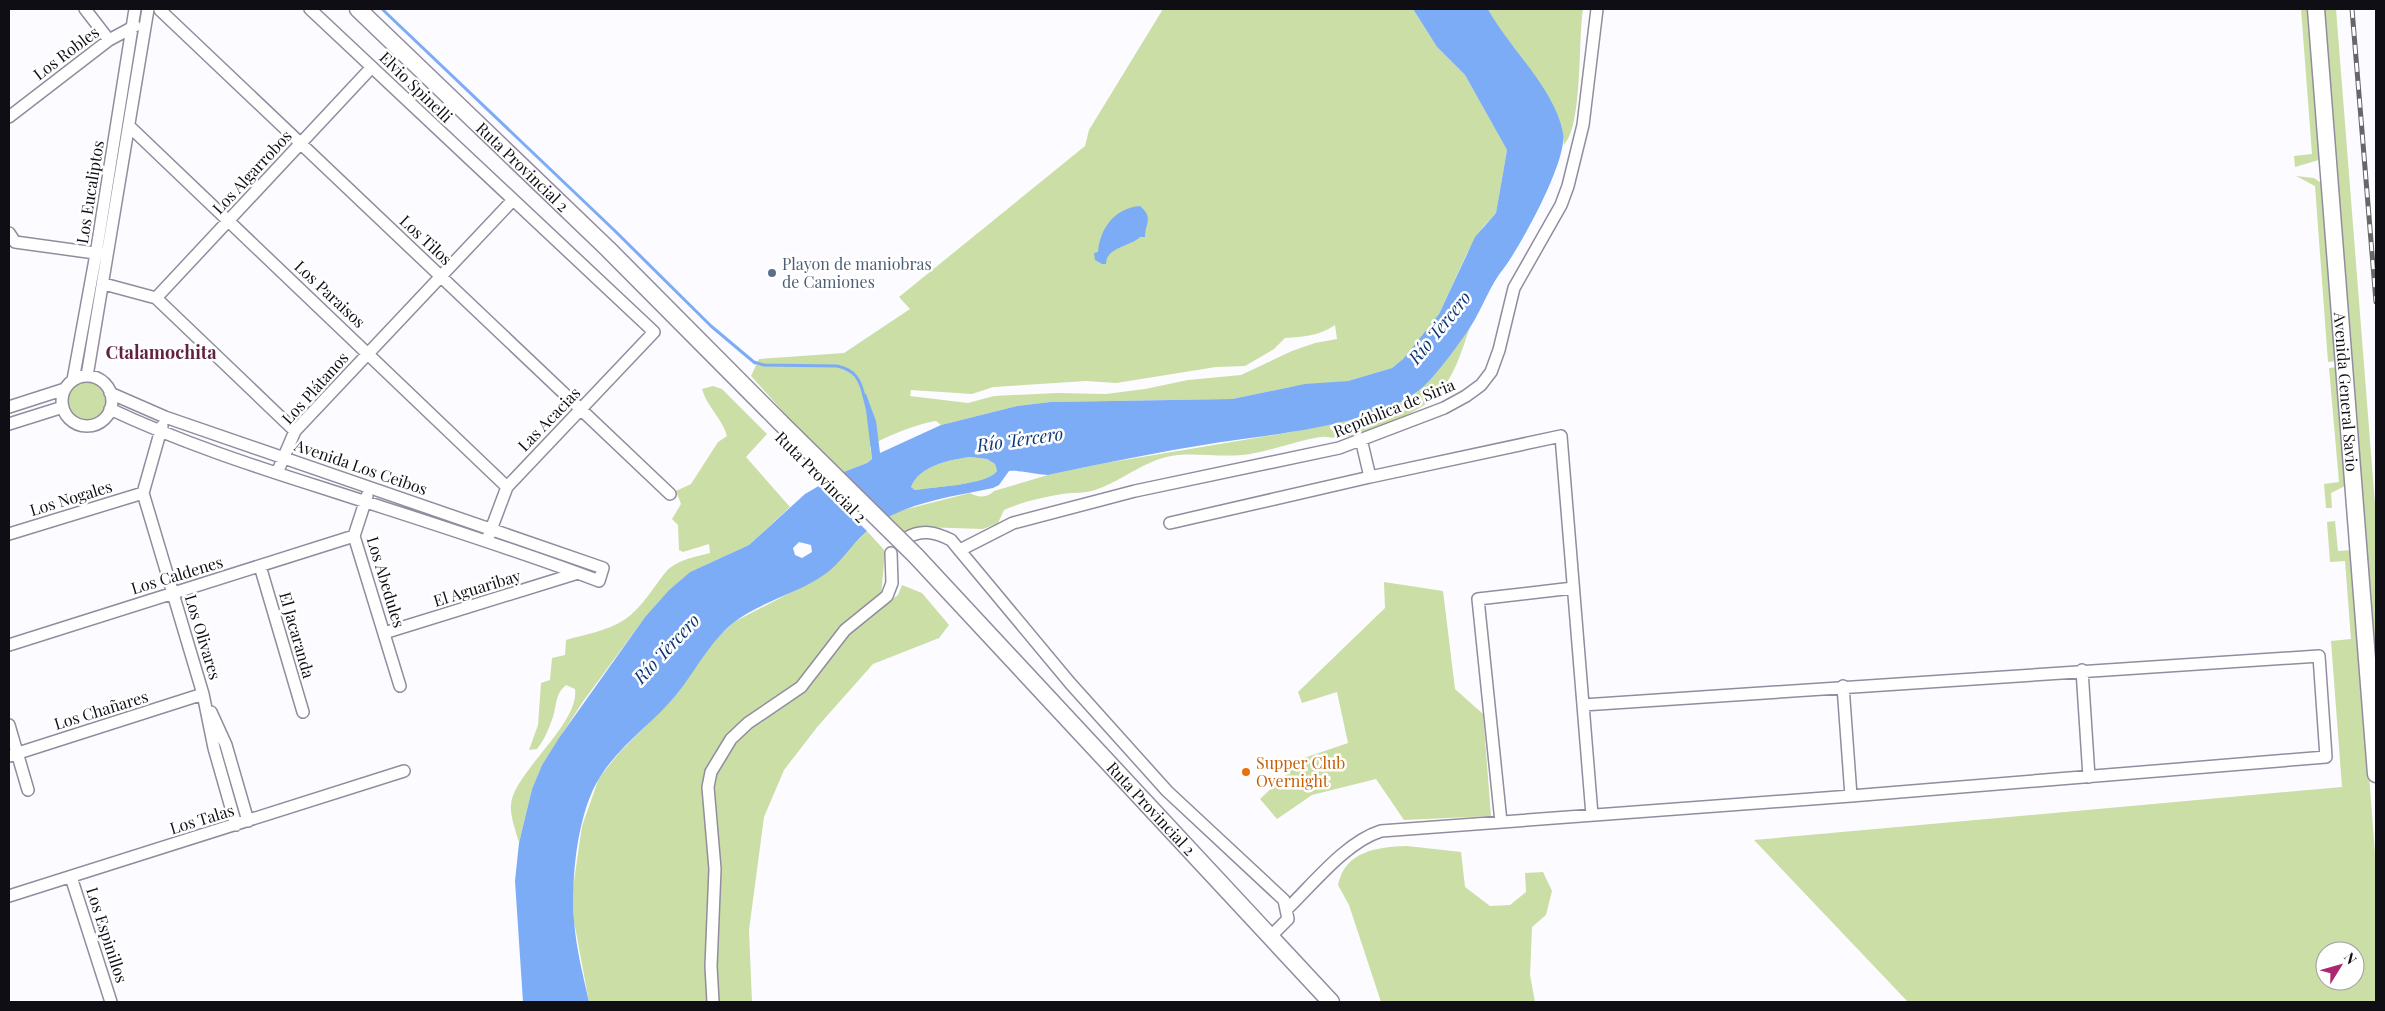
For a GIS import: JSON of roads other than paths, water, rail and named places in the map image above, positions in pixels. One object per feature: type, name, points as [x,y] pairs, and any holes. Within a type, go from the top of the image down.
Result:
[{"type":"main road","points":[[345,9],[398,60],[428,77]]},
{"type":"main road","name":"Ruta Provincial 2","points":[[358,9],[686,326],[778,427],[912,560],[970,614],[1331,1002]]},
{"type":"main road","name":"Avenida General Savio","points":[[2316,9],[2376,774]]},
{"type":"street","points":[[84,9],[109,40]]},
{"type":"street","name":"Los Eucaliptos","points":[[69,385],[96,254],[135,9]]},
{"type":"street","name":"Los Tilos","points":[[160,9],[670,494]]},
{"type":"street","name":"Elvio Spinelli","points":[[310,9],[512,201],[654,332]]},
{"type":"street","name":"República de Siria","points":[[960,550],[1013,523],[1135,491],[1340,448],[1444,408],[1481,385],[1491,372],[1499,350],[1514,288],[1561,204],[1573,170],[1583,125],[1597,9]]},
{"type":"street","name":"Los Robles","points":[[9,117],[109,40],[132,28],[147,14]]},
{"type":"street","name":"Los Eucaliptos","points":[[87,376],[109,255],[147,14]]},
{"type":"street","name":"Los Algarrobos","points":[[156,298],[372,68]]},
{"type":"street","name":"Los Paraisos","points":[[129,126],[507,487]]},
{"type":"street","name":"Los Plátanos","points":[[277,473],[295,431],[512,201]]},
{"type":"street","points":[[11,240],[109,255]]},
{"type":"street","points":[[104,284],[156,298],[295,431]]},
{"type":"street","name":"Las Acacias","points":[[488,542],[490,527],[507,487],[654,332]]},
{"type":"street","points":[[9,408],[87,376],[101,381],[110,393],[110,409],[102,421],[89,426],[75,423],[70,419],[63,407],[69,385]]},
{"type":"street","name":"Avenida Los Ceibos","points":[[110,393],[165,417],[370,488],[490,527],[603,568],[599,581],[160,433],[110,409]]},
{"type":"street","points":[[9,424],[63,407]]},
{"type":"street","points":[[143,493],[165,417]]},
{"type":"street","points":[[1170,523],[1561,436],[1592,815]]},
{"type":"street","points":[[1361,439],[1370,477]]},
{"type":"street","name":"Los Abedules","points":[[370,488],[354,536],[400,686]]},
{"type":"street","name":"Los Nogales","points":[[9,534],[143,493]]},
{"type":"street","name":"Los Olivares","points":[[143,493],[203,694]]},
{"type":"street","points":[[906,538],[919,532],[938,534],[951,540],[1070,683],[1167,791],[1284,900],[1288,919],[1270,937]]},
{"type":"street","name":"Los Caldenes","points":[[9,645],[354,536]]},
{"type":"street","points":[[713,1002],[711,966],[715,869],[709,794],[711,772],[731,739],[748,723],[801,687],[845,630],[887,596],[892,583],[891,553]]},
{"type":"street","name":"El Jacaranda","points":[[260,566],[303,712]]},
{"type":"street","name":"El Aguaribay","points":[[384,633],[578,574]]},
{"type":"street","points":[[1501,822],[1478,599],[1573,588]]},
{"type":"street","points":[[1287,909],[1353,846],[1367,835],[1381,830],[1851,796],[2326,757],[2319,656],[2082,670],[1584,705]]},
{"type":"street","points":[[2082,670],[2089,777]]},
{"type":"street","points":[[1843,686],[1851,796]]},
{"type":"street","points":[[203,694],[226,745],[248,821]]},
{"type":"street","points":[[203,694],[214,748],[236,825]]},
{"type":"street","name":"Los Chañares","points":[[13,754],[203,694]]},
{"type":"street","points":[[9,725],[13,754],[28,790]]},
{"type":"street","name":"Los Talas","points":[[9,896],[404,771]]},
{"type":"street","name":"Los Espinillos","points":[[71,877],[111,1002]]},
{"type":"water","name":"Río Tercero","points":[[1413,9],[1488,9],[1551,101],[1563,133],[1563,146],[1542,202],[1512,257],[1495,282],[1471,326],[1428,382],[1410,397],[1358,418],[1297,431],[1173,450],[1048,475],[1009,471],[999,485],[993,488],[926,502],[879,522],[866,532],[824,575],[802,588],[755,609],[724,631],[677,694],[608,765],[592,792],[586,809],[577,847],[575,866],[573,904],[575,930],[589,1002],[523,1002],[515,881],[519,843],[532,789],[542,765],[645,617],[669,590],[690,572],[749,545],[805,494],[841,473],[867,463],[872,459],[866,410],[862,394],[866,394],[876,421],[880,453],[941,425],[1017,406],[1050,402],[1232,399],[1305,384],[1348,381],[1392,368],[1403,359],[1439,314],[1475,237],[1496,213],[1507,150],[1465,75],[1437,47]],"holes":[[[970,457],[987,459],[995,464],[997,471],[991,476],[971,482],[915,490],[911,487],[921,473],[928,469],[945,462]],[[799,542],[811,545],[812,552],[802,558],[795,555],[793,548]]]},
{"type":"water","points":[[1140,206],[1148,217],[1145,237],[1140,237],[1114,251],[1107,258],[1106,264],[1095,260],[1094,253],[1098,252],[1102,235],[1110,221],[1123,211]]},
{"type":"waterway","points":[[382,9],[613,229],[711,326],[755,363]]},
{"type":"waterway","points":[[754,362],[764,365],[837,366],[848,370],[856,376],[864,396]]},
{"type":"railway","points":[[2352,9],[2376,302]]},
{"type":"place","name":"Playon de maniobras de Camiones","points":[[772,273]]},
{"type":"place","name":"Supper Club Overnight","points":[[1246,772]]},
{"type":"district","name":"Ctalamochita","points":[[161,353]]}]
